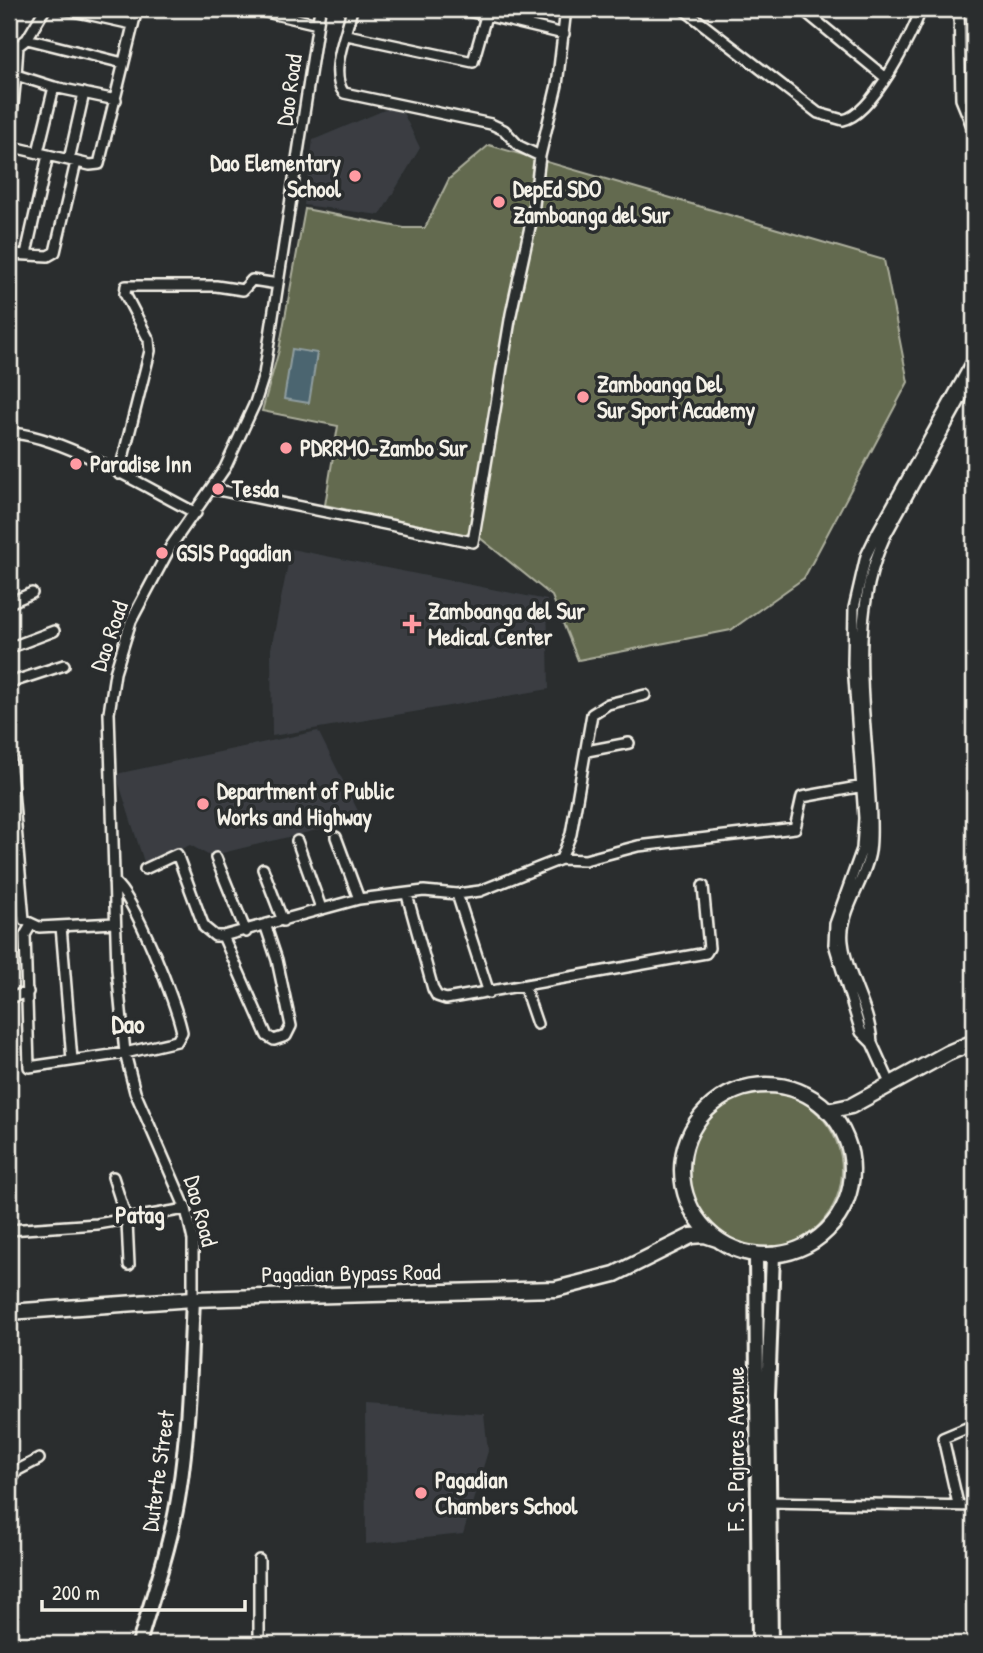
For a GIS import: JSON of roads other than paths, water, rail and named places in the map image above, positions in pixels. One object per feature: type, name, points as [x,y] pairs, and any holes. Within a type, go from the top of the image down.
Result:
[{"type":"highway","points":[[827,1111],[851,1106],[890,1083],[974,1042]]},
{"type":"highway","points":[[778,1086],[809,1097],[827,1111],[841,1130],[851,1159],[849,1189],[837,1217],[816,1239],[795,1249],[773,1254],[756,1254],[736,1249],[717,1239],[694,1214],[682,1182],[682,1160],[692,1128],[714,1103],[744,1088],[778,1086]]},
{"type":"highway","points":[[841,1130],[842,1120],[851,1106]]},
{"type":"highway","points":[[684,1240],[692,1227],[694,1214]]},
{"type":"highway","name":"Pagadian Bypass Road","points":[[9,1312],[193,1299],[556,1289],[615,1274],[698,1235],[717,1239]]},
{"type":"main road","name":"F. S. Pajares Avenue","points":[[756,1254],[764,1577],[759,1644]]},
{"type":"main road","name":"F. S. Pajares Avenue","points":[[763,1502],[773,1254]]},
{"type":"main road","name":"Duterte Street","points":[[139,1644],[170,1540],[179,1495],[188,1402],[193,1299]]},
{"type":"main road","name":"F. S. Pajares Avenue","points":[[764,1577],[771,1644]]},
{"type":"street","points":[[45,9],[27,39],[15,52],[16,75],[9,144],[92,166],[101,162],[137,9]]},
{"type":"street","points":[[64,9],[132,24]]},
{"type":"street","points":[[253,9],[318,24]]},
{"type":"street","name":"Dao Road","points":[[193,1299],[193,1240],[186,1209],[135,1092],[125,1053],[115,923],[109,740],[115,673],[122,641],[144,595],[171,546],[213,489],[236,447],[255,403],[268,353],[320,9]]},
{"type":"street","points":[[352,9],[337,79],[344,93],[491,124],[504,130],[519,146],[540,156]]},
{"type":"street","points":[[460,9],[564,34]]},
{"type":"street","points":[[213,489],[473,542],[511,314],[533,213],[540,156],[557,85],[566,9]]},
{"type":"street","points":[[683,9],[826,116],[843,120],[852,117],[886,78],[921,9]]},
{"type":"street","points":[[802,9],[886,78]]},
{"type":"street","points":[[959,9],[961,99],[974,131]]},
{"type":"street","points":[[347,35],[473,62],[486,16]]},
{"type":"street","points":[[27,39],[123,63]]},
{"type":"street","points":[[16,75],[54,87],[116,100]]},
{"type":"street","points":[[38,152],[54,87]]},
{"type":"street","points":[[9,254],[48,256],[55,252],[84,93]]},
{"type":"street","points":[[26,254],[48,155]]},
{"type":"street","points":[[119,474],[150,352],[149,340],[125,294],[126,286],[207,286],[243,290],[252,279],[278,284]]},
{"type":"street","points":[[865,785],[853,664],[854,608],[860,578],[866,556],[891,504],[974,358]]},
{"type":"street","points":[[890,1083],[872,1043],[861,1032],[834,944],[835,924],[862,849],[865,785],[862,610],[874,558],[898,509],[974,375]]},
{"type":"street","points":[[9,433],[35,437],[119,474],[196,513]]},
{"type":"street","points":[[9,603],[32,593]]},
{"type":"street","points":[[9,648],[54,631]]},
{"type":"street","points":[[9,683],[64,665]]},
{"type":"street","points":[[561,859],[571,834],[577,786],[595,710],[645,695]]},
{"type":"street","points":[[587,751],[629,743]]},
{"type":"street","points":[[9,745],[13,836],[22,917],[31,925],[115,923]]},
{"type":"street","points":[[145,869],[177,853],[204,927],[215,936],[223,936],[266,927],[321,908],[359,899],[428,891],[457,894],[503,884],[561,859],[585,860],[648,844],[795,828],[802,797],[865,785]]},
{"type":"street","points":[[336,837],[359,899]]},
{"type":"street","points":[[297,841],[321,908]]},
{"type":"street","points":[[216,858],[246,932]]},
{"type":"street","points":[[263,869],[283,922]]},
{"type":"street","points":[[31,925],[25,935],[29,1066],[170,1044],[181,1037],[182,1032],[132,905],[114,882]]},
{"type":"street","points":[[407,895],[437,996],[446,999],[706,953],[709,948],[703,886]]},
{"type":"street","points":[[457,894],[489,993]]},
{"type":"street","points":[[61,926],[72,1060]]},
{"type":"street","points":[[223,936],[267,1036],[274,1040],[289,1033],[291,1026],[277,960],[266,927]]},
{"type":"street","points":[[524,986],[537,1024]]},
{"type":"street","points":[[9,998],[28,992]]},
{"type":"street","points":[[113,1177],[127,1221],[130,1265]]},
{"type":"street","points":[[9,1218],[11,1202]]},
{"type":"street","points":[[9,1230],[127,1221],[186,1209]]},
{"type":"street","points":[[958,1504],[943,1438],[974,1425]]},
{"type":"street","points":[[9,1483],[18,1470],[39,1459]]},
{"type":"street","points":[[763,1502],[974,1506]]},
{"type":"street","points":[[259,1560],[259,1644]]},
{"type":"water","points":[[292,349],[317,353],[309,403],[284,399]]},
{"type":"place","name":"Dao Elementary School","points":[[355,176]]},
{"type":"place","name":"DepEd SDO Zamboanga del Sur","points":[[499,202]]},
{"type":"place","name":"Zamboanga Del Sur Sport Academy","points":[[583,397]]},
{"type":"place","name":"PDRRMO-Zambo Sur","points":[[286,448]]},
{"type":"place","name":"Paradise Inn","points":[[76,464]]},
{"type":"place","name":"Tesda","points":[[218,489]]},
{"type":"place","name":"GSIS Pagadian","points":[[162,553]]},
{"type":"place","name":"Zamboanga del Sur Medical Center","points":[[412,624]]},
{"type":"place","name":"Department of Public Works and Highway","points":[[203,804]]},
{"type":"place","name":"Pagadian Chambers School","points":[[421,1493]]},
{"type":"district","name":"Dao","points":[[128,1024]]},
{"type":"district","name":"Patag","points":[[140,1215]]}]
